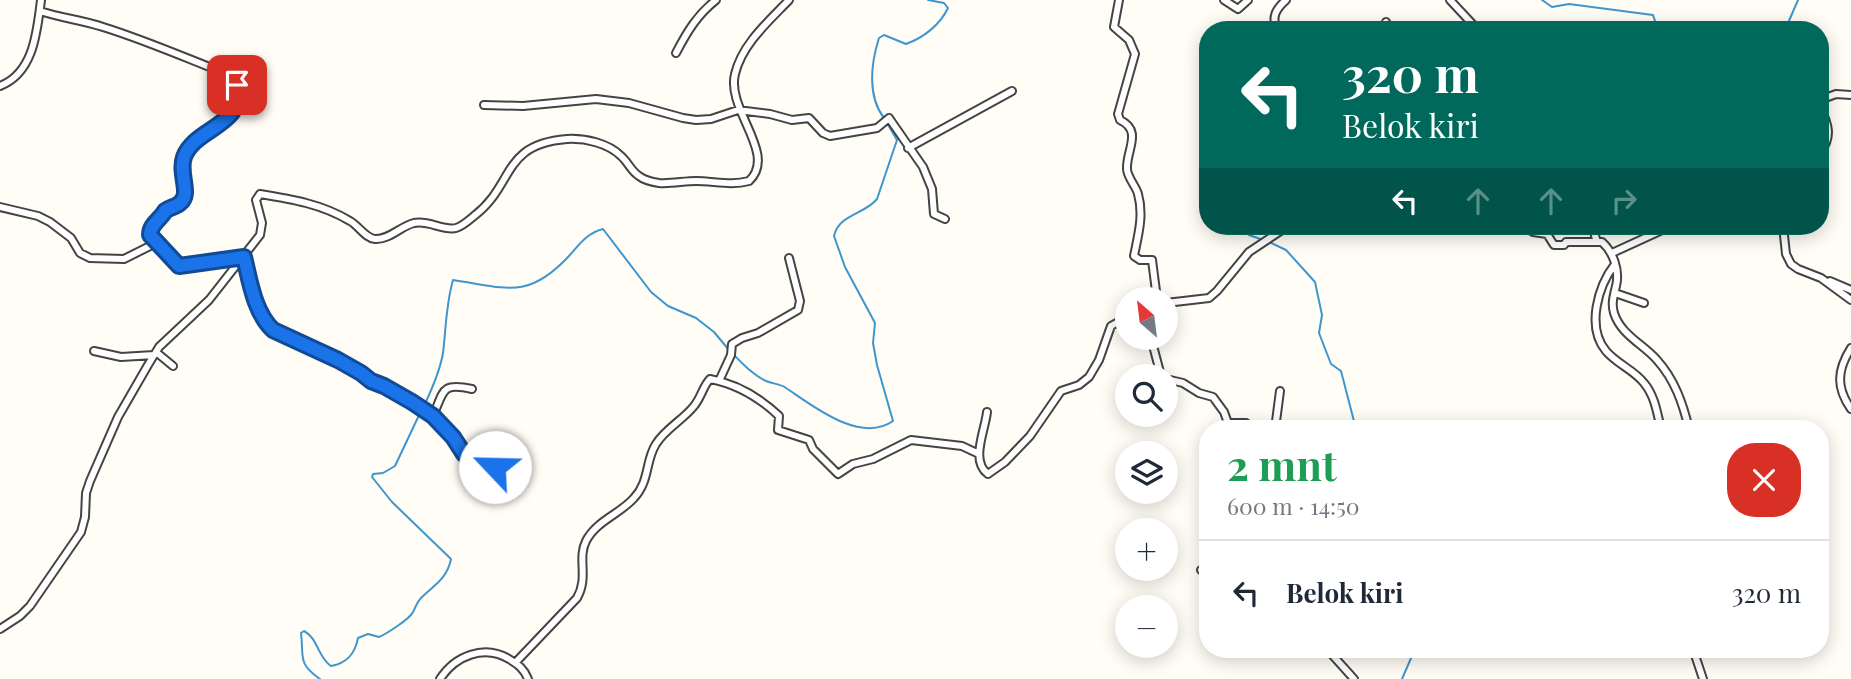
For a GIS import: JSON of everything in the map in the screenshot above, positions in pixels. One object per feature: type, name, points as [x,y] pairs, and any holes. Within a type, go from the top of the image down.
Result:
[{"type":"street","points":[[0,86],[14,77],[26,63],[37,33],[41,0]]},
{"type":"street","points":[[676,53],[692,23],[716,0]]},
{"type":"street","points":[[0,629],[30,606],[80,532],[90,481],[118,417],[155,353],[209,300],[260,235],[262,226],[256,197],[260,194],[278,195],[329,210],[353,222],[371,238],[384,238],[412,224],[420,223],[452,228],[485,207],[520,155],[553,141],[567,139],[586,140],[613,150],[624,158],[637,175],[652,181],[741,183],[751,179],[758,170],[758,163],[755,144],[738,110],[734,84],[739,63],[750,44],[789,0]]},
{"type":"street","points":[[1119,0],[1114,27],[1129,40],[1135,54],[1118,114],[1132,130],[1127,169],[1138,195],[1141,221],[1134,256],[1140,260],[1152,260],[1155,287]]},
{"type":"street","points":[[1224,0],[1238,9],[1248,0]]},
{"type":"street","points":[[1275,21],[1277,8],[1286,0]]},
{"type":"street","points":[[1450,0],[1470,21]]},
{"type":"street","points":[[40,10],[137,39],[227,74],[237,85],[238,99],[233,111],[217,127],[191,145],[184,158],[182,180],[186,195],[178,205],[165,211],[152,226],[149,234],[176,264],[182,267],[244,257]]},
{"type":"street","points":[[908,148],[1012,91]]},
{"type":"street","points":[[1829,97],[1836,94],[1851,95]]},
{"type":"street","points":[[484,105],[523,106],[596,99],[629,103],[696,120],[711,120],[738,110],[792,120],[809,118],[823,133],[830,136],[877,128],[888,118],[923,167],[934,212],[944,219]]},
{"type":"street","points":[[0,207],[38,216],[50,222],[71,238],[80,253],[90,258],[124,259],[158,242]]},
{"type":"street","points":[[1178,302],[1209,298],[1217,292],[1244,257],[1276,235]]},
{"type":"street","points":[[1548,235],[1554,245],[1564,245],[1566,242],[1603,242],[1612,253],[1618,279],[1612,308],[1617,320],[1628,335],[1658,361],[1685,408],[1687,420]]},
{"type":"street","points":[[1595,235],[1597,242]]},
{"type":"street","points":[[1612,253],[1651,235]]},
{"type":"street","points":[[1784,235],[1786,254],[1798,269],[1851,290]]},
{"type":"street","points":[[244,257],[254,299],[273,330],[338,360],[433,416],[453,437],[464,454],[495,467]]},
{"type":"street","points":[[719,381],[731,355],[732,344],[798,310],[800,301],[789,258]]},
{"type":"street","points":[[1615,264],[1604,281],[1597,304],[1596,315],[1601,340],[1604,349],[1614,359],[1644,382],[1654,399],[1659,420]]},
{"type":"street","points":[[1821,278],[1851,300]]},
{"type":"street","points":[[1615,293],[1644,303]]},
{"type":"street","points":[[987,412],[979,454],[981,466],[986,474],[991,474],[1006,462],[1038,426],[1061,391],[1079,385],[1089,377],[1099,360],[1111,326],[1115,324]]},
{"type":"street","points":[[1851,348],[1842,362],[1839,383],[1843,397],[1851,409]]},
{"type":"street","points":[[94,351],[121,357],[155,353],[173,366]]},
{"type":"street","points":[[515,663],[577,598],[584,586],[584,547],[587,539],[640,491],[655,444],[692,408],[701,397],[708,380],[743,389],[762,401],[779,416],[776,428],[778,431],[809,440],[813,449],[838,474],[856,462],[873,459],[911,440],[962,446],[979,454]]},
{"type":"street","points":[[1178,382],[1213,397],[1227,420]]},
{"type":"street","points":[[433,416],[447,388],[453,385],[472,389]]},
{"type":"street","points":[[1276,420],[1280,391]]},
{"type":"street","points":[[440,679],[454,665],[477,652],[494,652],[515,663],[522,668],[528,679]]},
{"type":"street","points":[[1335,658],[1354,679]]},
{"type":"street","points":[[1696,658],[1703,679]]},
{"type":"waterway","points":[[884,118],[875,100],[872,79],[879,38],[884,35],[906,44],[930,30],[948,8],[944,3],[928,0]]},
{"type":"waterway","points":[[1542,0],[1552,7],[1569,4],[1653,15],[1655,21]]},
{"type":"waterway","points":[[1789,21],[1798,0]]},
{"type":"waterway","points":[[733,354],[761,379],[784,387],[837,420],[866,428],[880,427],[893,421],[877,365],[873,343],[875,323],[845,267],[834,236],[841,223],[877,199],[897,140],[887,123]]},
{"type":"waterway","points":[[424,406],[442,360],[453,280],[503,288],[529,285],[554,270],[588,236],[603,229],[651,292],[668,306],[696,318],[714,332],[729,350]]},
{"type":"waterway","points":[[1249,235],[1263,240]]},
{"type":"waterway","points":[[1269,242],[1286,250],[1315,282],[1322,315],[1319,333],[1331,364],[1341,371],[1354,420]]},
{"type":"waterway","points":[[320,679],[305,664],[301,633],[304,631],[309,634],[331,666],[342,663],[355,649],[358,638],[368,634],[379,637],[407,619],[419,600],[443,577],[449,566],[451,559],[392,502],[372,477],[373,474],[383,473],[395,466],[421,411]]},
{"type":"waterway","points":[[1402,679],[1411,658]]},
{"type":"route","points":[[237,85],[238,99],[233,111],[187,151],[182,180],[187,192],[185,197],[178,205],[165,211],[152,226],[149,234],[176,264],[182,267],[244,257],[254,299],[273,330],[338,360],[412,402],[433,416],[453,437],[464,454],[495,467]]}]
